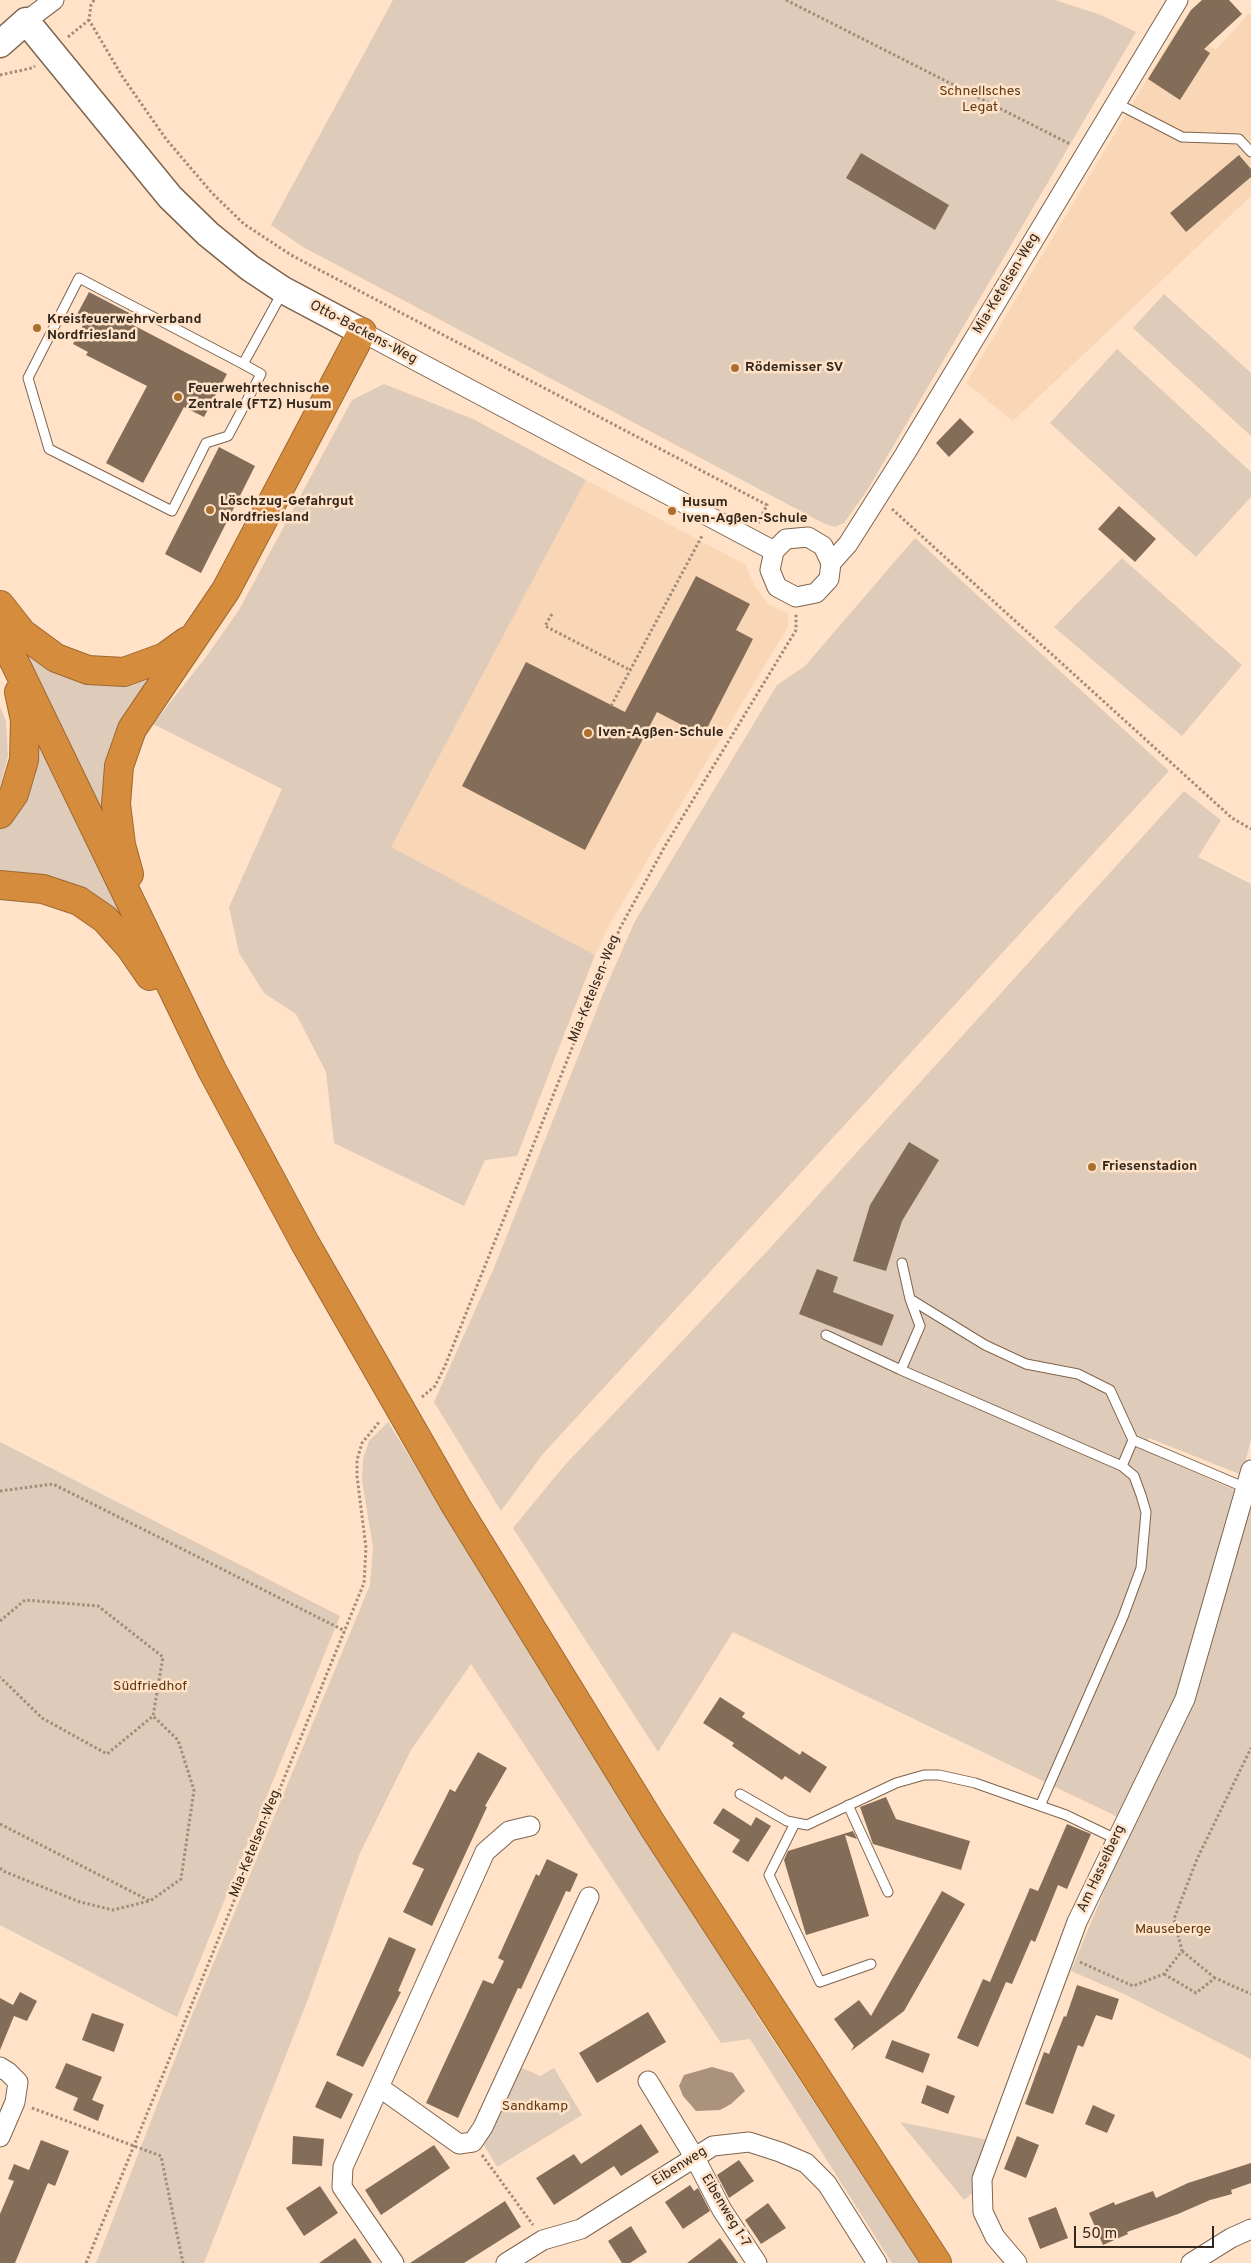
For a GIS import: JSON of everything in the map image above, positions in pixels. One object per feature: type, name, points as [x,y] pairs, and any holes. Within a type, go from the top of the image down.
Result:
[{"type":"highway","points":[[145,934],[121,845],[116,804],[119,766],[132,729],[150,698],[198,633],[226,590],[362,332]]},
{"type":"highway","points":[[0,606],[22,633],[56,658],[88,670],[124,672],[165,656],[198,633]]},
{"type":"highway","points":[[5,643],[212,1070],[305,1243],[456,1506],[653,1826],[936,2263]]},
{"type":"highway","points":[[0,814],[14,794],[24,760],[25,720],[5,643]]},
{"type":"highway","points":[[0,885],[43,889],[80,901],[105,918],[130,947],[212,1070]]},
{"type":"street","points":[[0,44],[54,0]]},
{"type":"street","name":"Mia-Ketelsen-Weg","points":[[796,597],[816,593],[828,579],[831,563],[848,544],[878,497],[1178,0]]},
{"type":"street","name":"Otto-Backens-Weg","points":[[26,21],[170,197],[208,234],[250,268],[283,290],[774,551]]},
{"type":"street","points":[[796,597],[777,588],[770,570],[774,551],[786,539],[808,537],[823,546],[831,563]]},
{"type":"street","name":"Am Hasselberg","points":[[1017,2263],[995,2237],[983,2212],[982,2179],[1077,1922],[1116,1838],[1185,1699],[1251,1470]]},
{"type":"street","points":[[394,2263],[342,2186],[343,2167],[485,1852],[509,1831],[530,1826]]},
{"type":"street","points":[[379,2087],[459,2144],[473,2142],[483,2127],[589,1897]]},
{"type":"street","points":[[0,2068],[8,2072],[18,2082],[15,2102],[0,2138]]},
{"type":"street","name":"Eibenweg 1-7","points":[[648,2081],[695,2158],[722,2210],[757,2263]]},
{"type":"street","name":"Eibenweg","points":[[506,2263],[543,2240],[581,2229],[713,2146],[749,2142],[780,2152],[806,2164],[827,2184],[877,2263]]},
{"type":"street","points":[[1191,2263],[1231,2238],[1251,2229]]},
{"type":"lane","points":[[1116,103],[1182,137],[1239,139],[1251,152]]},
{"type":"lane","points":[[79,278],[243,364],[260,374],[228,436],[206,443],[172,511],[49,449],[28,378],[79,278]]},
{"type":"lane","points":[[243,364],[283,290]]},
{"type":"lane","points":[[901,1370],[920,1326],[910,1299],[902,1263]]},
{"type":"lane","points":[[910,1299],[985,1345],[1026,1364],[1078,1374],[1110,1390],[1133,1440],[1246,1488]]},
{"type":"lane","points":[[826,1335],[901,1370],[1122,1466],[1134,1476],[1146,1512],[1141,1568],[1123,1617],[1040,1806]]},
{"type":"lane","points":[[1122,1466],[1133,1440]]},
{"type":"lane","points":[[740,1794],[769,1812],[795,1823],[806,1825],[896,1783],[924,1775],[939,1775],[975,1783],[1040,1806],[1116,1838]]},
{"type":"lane","points":[[848,1805],[888,1892]]},
{"type":"lane","points":[[795,1823],[768,1875],[820,1982],[871,1964]]},
{"type":"path","points":[[94,0],[91,5],[89,20],[122,76],[166,140],[212,193],[244,224],[291,255],[767,506],[750,538]]},
{"type":"path","points":[[786,0],[1086,152]]},
{"type":"path","points":[[878,497],[1232,818],[1251,829]]},
{"type":"path","points":[[611,706],[711,518]]},
{"type":"path","name":"Mia-Ketelsen-Weg","points":[[422,1397],[435,1386],[445,1366],[620,928],[665,846],[796,630],[796,597]]},
{"type":"path","points":[[552,614],[545,626],[630,670]]},
{"type":"path","name":"Mia-Ketelsen-Weg","points":[[86,2263],[364,1583],[366,1548],[357,1476],[358,1460],[362,1443],[380,1421]]},
{"type":"path","points":[[0,1491],[53,1484],[345,1631]]},
{"type":"path","points":[[0,1621],[25,1600],[98,1606],[163,1656],[153,1716],[108,1754],[42,1718],[0,1678]]},
{"type":"path","points":[[0,1868],[3,1871],[80,1902],[113,1910],[150,1901],[181,1880],[194,1790],[178,1740],[153,1716]]},
{"type":"path","points":[[1251,1748],[1249,1756],[1197,1859],[1174,1919],[1182,1951],[1215,1978],[1251,1994]]},
{"type":"path","points":[[0,1824],[150,1901]]},
{"type":"path","points":[[1098,1970],[1133,1986],[1164,1974],[1182,1951]]},
{"type":"path","points":[[1164,1974],[1196,1993],[1215,1978]]},
{"type":"path","points":[[15,2102],[161,2156],[183,2263]]},
{"type":"path","points":[[473,2142],[543,2240]]},
{"type":"shaded area","points":[[1249,13],[1251,15],[1251,196],[1013,421],[966,383],[1179,26],[1216,50]]},
{"type":"shaded area","name":"Iven-Agßen-Schule","points":[[586,480],[746,565],[754,585],[768,604],[788,614],[788,627],[660,839],[610,924],[595,955],[391,847]]},
{"type":"shaded area","points":[[712,2067],[733,2073],[745,2091],[731,2104],[720,2110],[696,2111],[683,2096],[679,2086],[684,2075]]},
{"type":"green space","name":"Rödemisser SV","points":[[393,0],[1055,0],[1101,15],[1136,32],[868,489],[844,523],[835,527],[823,523],[303,247],[271,225]]},
{"type":"green space","points":[[1164,294],[1251,373],[1251,436],[1133,328]]},
{"type":"green space","points":[[1117,349],[1251,472],[1251,497],[1196,557],[1050,423]]},
{"type":"green space","points":[[384,384],[473,419],[586,480],[391,847],[595,955],[517,1156],[485,1160],[464,1206],[334,1143],[326,1072],[296,1014],[264,993],[239,953],[229,907],[282,789],[153,724],[206,657],[239,610],[352,400]]},
{"type":"green space","points":[[915,538],[1169,771],[542,1455],[501,1511],[434,1402],[494,1268],[605,989],[635,921],[777,685],[805,666]]},
{"type":"green space","points":[[1122,558],[1242,665],[1182,736],[1054,627]]},
{"type":"green space","points":[[21,647],[159,674],[105,822]]},
{"type":"green space","points":[[0,707],[6,721],[8,756],[0,787]]},
{"type":"green space","points":[[33,732],[123,916],[83,891],[0,877],[0,827]]},
{"type":"green space","points":[[1184,791],[1221,820],[1198,857],[1251,884],[1251,1439],[1242,1475],[1149,1438],[1144,1450],[1239,1492],[1179,1699],[1122,1819],[733,1632],[658,1752],[513,1528],[564,1466],[771,1247]]},
{"type":"green space","points":[[388,1422],[765,2028],[920,2263],[892,2263],[750,2039],[721,2043],[471,1664],[411,1750],[360,1853],[308,1999],[204,2263],[96,2263],[192,2015],[370,1585],[373,1547],[362,1480],[363,1459],[369,1441]]},
{"type":"green space","name":"Südfriedhof","points":[[0,1442],[340,1616],[177,2017],[0,1925]]},
{"type":"green space","name":"Mauseberge","points":[[1251,1476],[1251,2059],[1124,1994],[1071,1971],[1132,1824]]},
{"type":"green space","name":"Sandkamp","points":[[520,2067],[540,2076],[554,2068],[582,2115],[497,2167],[484,2145]]},
{"type":"green space","points":[[900,2122],[988,2140],[976,2190],[964,2200]]},
{"type":"building","points":[[1202,0],[1229,0],[1242,14],[1204,49],[1210,53],[1180,100],[1148,79],[1191,10]]},
{"type":"building","points":[[861,153],[949,205],[935,230],[846,178]]},
{"type":"building","points":[[1239,155],[1251,169],[1251,177],[1186,232],[1170,213]]},
{"type":"building","name":"Feuerwehrtechnische Zentrale (FTZ) Husum","points":[[89,292],[137,317],[133,325],[227,374],[204,417],[184,407],[143,483],[106,463],[147,386],[86,355],[88,352],[73,344],[83,325],[74,320]]},
{"type":"building","points":[[960,418],[974,432],[949,457],[936,443]]},
{"type":"building","name":"Löschzug-Gefahrgut Nordfriesland","points":[[219,447],[255,466],[201,573],[165,554]]},
{"type":"building","points":[[1119,506],[1156,539],[1135,562],[1098,529]]},
{"type":"building","points":[[696,576],[750,604],[736,630],[753,639],[703,736],[657,712],[585,850],[462,786],[526,662],[625,712]]},
{"type":"building","points":[[909,1142],[939,1160],[902,1221],[886,1271],[853,1261],[870,1205]]},
{"type":"building","points":[[817,1269],[838,1277],[833,1292],[894,1315],[882,1346],[799,1314]]},
{"type":"building","points":[[720,1697],[745,1713],[742,1717],[800,1755],[802,1751],[827,1767],[810,1793],[785,1776],[782,1780],[732,1746],[734,1743],[703,1723]]},
{"type":"building","points":[[478,1752],[507,1768],[485,1806],[487,1807],[432,1926],[403,1912],[424,1869],[412,1864],[450,1789],[455,1792]]},
{"type":"building","points":[[886,1797],[896,1819],[970,1841],[961,1870],[873,1844],[860,1807]]},
{"type":"building","points":[[723,1808],[751,1826],[756,1817],[771,1826],[748,1862],[732,1852],[740,1840],[713,1823]]},
{"type":"building","points":[[1067,1824],[1091,1834],[1067,1889],[1058,1885],[1035,1942],[1031,1940],[1012,1984],[1006,1982],[978,2047],[957,2038],[983,1979],[990,1982],[1030,1888],[1038,1891]]},
{"type":"building","points":[[853,1831],[857,1839],[845,1835],[869,1916],[806,1935],[784,1860],[788,1851]]},
{"type":"building","points":[[547,1859],[578,1874],[570,1892],[566,1891],[521,1989],[518,1988],[458,2118],[426,2103],[483,1980],[493,1984],[504,1961],[498,1958],[536,1874],[539,1876]]},
{"type":"building","points":[[942,1891],[965,1904],[904,2011],[851,2051],[854,2046],[834,2019],[859,2000],[871,2016]]},
{"type":"building","points":[[389,1937],[416,1949],[398,1991],[401,1992],[363,2067],[336,2055]]},
{"type":"building","points":[[1077,1985],[1119,1999],[1112,2020],[1096,2015],[1083,2047],[1078,2045],[1053,2114],[1025,2104],[1044,2052],[1049,2054],[1064,2016],[1066,2017]]},
{"type":"building","points":[[20,1992],[37,2001],[27,2021],[14,2016],[0,2050],[0,1998],[13,2005]]},
{"type":"building","points":[[648,2012],[666,2042],[597,2083],[579,2053]]},
{"type":"building","points":[[92,2013],[124,2024],[114,2052],[82,2040]]},
{"type":"building","points":[[892,2040],[930,2054],[923,2073],[885,2058]]},
{"type":"building","points":[[66,2063],[102,2077],[92,2100],[104,2105],[98,2121],[73,2110],[78,2098],[55,2088]]},
{"type":"building","points":[[327,2081],[353,2094],[341,2119],[315,2107]]},
{"type":"building","points":[[927,2085],[955,2096],[948,2114],[921,2103]]},
{"type":"building","points":[[1093,2105],[1115,2115],[1107,2133],[1085,2124]]},
{"type":"building","points":[[641,2124],[659,2152],[621,2176],[614,2166],[554,2205],[536,2178],[574,2154],[581,2164]]},
{"type":"building","points":[[293,2136],[324,2139],[322,2166],[292,2164]]},
{"type":"building","points":[[1017,2136],[1039,2145],[1026,2178],[1004,2169]]},
{"type":"building","points":[[41,2140],[69,2151],[55,2186],[48,2183],[15,2263],[0,2263],[0,2214],[14,2181],[8,2179],[14,2164],[29,2170]]},
{"type":"building","points":[[434,2145],[450,2168],[381,2215],[365,2190]]},
{"type":"building","points":[[739,2160],[754,2181],[729,2198],[717,2175]]},
{"type":"building","points":[[1251,2163],[1251,2183],[1231,2190],[1232,2194],[1210,2200],[1178,2214],[1127,2232],[1128,2234],[1103,2245],[1089,2213],[1114,2202],[1115,2205],[1153,2191],[1156,2198],[1188,2183]]},
{"type":"building","points":[[690,2185],[694,2191],[698,2188],[710,2211],[683,2229],[665,2202]]},
{"type":"building","points":[[320,2186],[338,2213],[304,2236],[286,2208]]},
{"type":"building","points":[[505,2201],[521,2227],[464,2263],[410,2263]]},
{"type":"building","points":[[768,2203],[786,2228],[761,2244],[745,2220]]},
{"type":"building","points":[[1056,2207],[1068,2238],[1040,2249],[1028,2218]]},
{"type":"building","points":[[631,2226],[647,2252],[630,2263],[622,2263],[608,2241]]},
{"type":"building","points":[[355,2238],[372,2263],[319,2263]]},
{"type":"building","points":[[720,2238],[738,2263],[687,2263]]},
{"type":"place","name":"Kreisfeuerwehrverband Nordfriesland","points":[[37,328]]},
{"type":"place","name":"Rödemisser SV","points":[[735,368]]},
{"type":"place","name":"Feuerwehrtechnische Zentrale (FTZ) Husum","points":[[178,397]]},
{"type":"place","name":"Löschzug-Gefahrgut Nordfriesland","points":[[210,510]]},
{"type":"place","name":"Husum Iven-Agßen-Schule","points":[[672,511]]},
{"type":"place","name":"Iven-Agßen-Schule","points":[[588,733]]},
{"type":"place","name":"Friesenstadion","points":[[1092,1167]]},
{"type":"park label","name":"Schnellsches Legat","points":[[980,100]]}]
